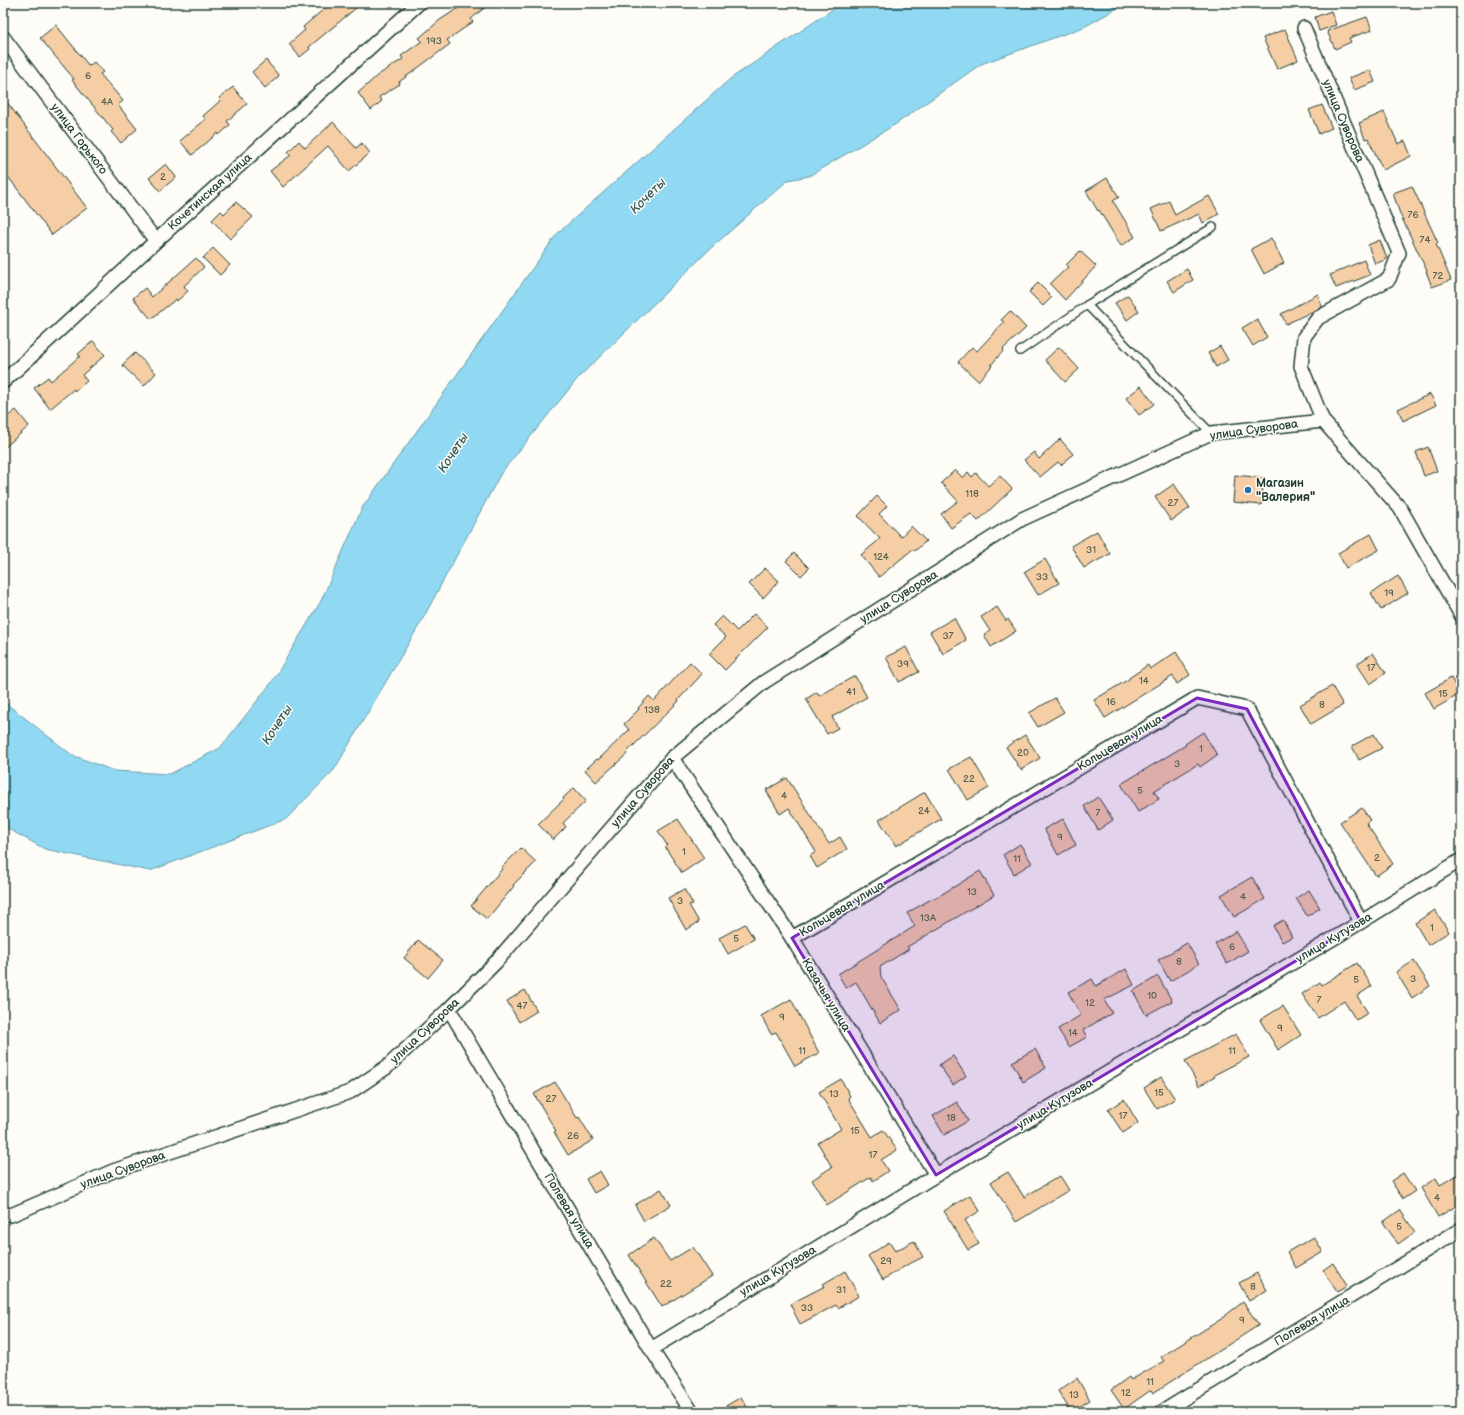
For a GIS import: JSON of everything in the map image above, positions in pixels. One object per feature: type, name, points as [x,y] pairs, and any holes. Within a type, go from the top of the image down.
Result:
[{"type":"street","name":"Кочетинская улица","points":[[5,376],[419,3]]},
{"type":"street","name":"улица Суворова","points":[[1304,28],[1398,253],[1389,279],[1318,318],[1304,337],[1301,366],[1323,421],[1400,508],[1461,615]]},
{"type":"street","name":"улица Горького","points":[[3,37],[156,241]]},
{"type":"street","name":"улица Суворова","points":[[3,1213],[11,1215],[113,1171],[350,1092],[387,1066],[449,1009],[495,962],[672,758],[764,682],[1022,519],[1211,434],[1323,421]]},
{"type":"street","name":"Кольцевая улица","points":[[792,938],[1197,698],[1247,709],[1361,922]]},
{"type":"street","name":"Казачья улица","points":[[672,758],[792,938],[936,1175]]},
{"type":"street","name":"улица Кутузова","points":[[651,1349],[936,1175],[1361,922],[1461,860]]},
{"type":"street","name":"Полевая улица","points":[[449,1009],[651,1349],[692,1412]]},
{"type":"street","name":"Полевая улица","points":[[1162,1412],[1461,1229]]},
{"type":"lane","points":[[1020,351],[1086,305],[1213,227]]},
{"type":"lane","points":[[1086,305],[1211,434]]},
{"type":"highlighted area","points":[[1197,698],[1247,709],[1361,922],[936,1175],[792,938]]},
{"type":"water","name":"Кочеты","points":[[842,3],[1127,3],[1084,27],[981,64],[896,124],[809,176],[788,180],[711,248],[578,378],[501,473],[421,622],[334,770],[286,819],[150,871],[45,849],[3,826],[3,701],[72,755],[114,771],[170,774],[220,748],[272,682],[321,601],[362,508],[557,234],[730,79]]},
{"type":"building","points":[[331,3],[362,3],[309,47],[310,49],[300,57],[289,44],[305,30],[303,27]]},
{"type":"building","points":[[466,3],[490,3],[471,19],[473,22],[447,40],[450,44],[399,82],[400,84],[379,97],[382,101],[371,110],[358,93],[378,75],[403,59],[401,56],[422,41],[419,38],[440,20]]},
{"type":"building","points":[[1331,11],[1336,25],[1319,31],[1315,17]]},
{"type":"building","points":[[1367,17],[1372,30],[1349,38],[1351,42],[1335,49],[1327,31]]},
{"type":"building","points":[[56,25],[89,66],[94,62],[103,72],[100,74],[123,101],[118,105],[137,129],[121,143],[111,132],[113,130],[72,80],[74,79],[40,38]]},
{"type":"building","points":[[1285,29],[1298,60],[1277,69],[1263,38]]},
{"type":"building","points":[[266,60],[279,76],[265,88],[252,72]]},
{"type":"building","points":[[1370,70],[1375,82],[1354,90],[1349,78]]},
{"type":"building","points":[[233,87],[247,104],[227,121],[230,125],[192,155],[180,141],[206,119],[203,116],[221,100],[219,98]]},
{"type":"building","points":[[3,97],[87,208],[52,235],[3,170]]},
{"type":"building","points":[[1322,105],[1332,128],[1319,134],[1309,110]]},
{"type":"building","points":[[1384,112],[1398,144],[1405,141],[1411,156],[1383,170],[1368,138],[1365,139],[1359,123]]},
{"type":"building","points":[[333,122],[356,148],[362,143],[370,153],[349,171],[328,146],[283,187],[270,171],[291,155],[288,152],[299,141],[305,148]]},
{"type":"building","points":[[166,164],[176,177],[160,191],[149,178]]},
{"type":"building","points":[[1107,178],[1119,197],[1113,201],[1135,237],[1121,246],[1086,191]]},
{"type":"building","points":[[1412,186],[1438,243],[1436,244],[1451,280],[1432,287],[1427,271],[1400,214],[1393,193]]},
{"type":"building","points":[[1209,196],[1219,214],[1203,223],[1199,214],[1161,231],[1151,209],[1169,201],[1175,215]]},
{"type":"building","points":[[236,202],[253,217],[230,239],[212,220],[221,211],[224,214]]},
{"type":"building","points":[[1271,238],[1284,263],[1264,274],[1251,249]]},
{"type":"building","points":[[1380,240],[1387,259],[1375,264],[1368,245]]},
{"type":"building","points":[[213,248],[230,265],[220,275],[203,258]]},
{"type":"building","points":[[1080,251],[1096,266],[1065,300],[1050,284],[1068,267],[1066,265]]},
{"type":"building","points":[[196,258],[204,267],[184,286],[188,291],[177,301],[176,299],[151,319],[133,298],[145,288],[152,297]]},
{"type":"building","points":[[1364,260],[1370,275],[1336,288],[1330,275]]},
{"type":"building","points":[[1187,269],[1193,280],[1174,292],[1167,281]]},
{"type":"building","points":[[1038,283],[1052,297],[1043,306],[1029,292]]},
{"type":"building","points":[[1318,294],[1322,307],[1286,324],[1281,314]]},
{"type":"building","points":[[1128,295],[1139,311],[1127,320],[1115,303]]},
{"type":"building","points":[[1010,311],[1026,328],[1003,349],[1004,350],[991,365],[992,366],[978,381],[958,362],[972,347],[977,351],[1004,322],[1001,320]]},
{"type":"building","points":[[1257,319],[1267,337],[1253,346],[1242,328]]},
{"type":"building","points":[[93,341],[105,355],[82,375],[87,381],[75,391],[74,389],[50,409],[34,388],[48,377],[51,381],[80,356],[78,354]]},
{"type":"building","points":[[1220,346],[1228,360],[1216,367],[1208,353]]},
{"type":"building","points":[[1059,347],[1079,369],[1065,382],[1045,360]]},
{"type":"building","points":[[135,353],[156,373],[144,386],[122,365]]},
{"type":"building","points":[[1141,386],[1154,404],[1139,415],[1126,398]]},
{"type":"building","points":[[1430,394],[1436,405],[1403,421],[1398,409]]},
{"type":"building","points":[[16,410],[29,426],[3,449],[3,420]]},
{"type":"building","points":[[1060,439],[1073,454],[1061,465],[1058,462],[1040,477],[1024,460],[1034,452],[1039,459]]},
{"type":"building","points":[[1428,447],[1437,471],[1424,476],[1416,452]]},
{"type":"building","points":[[955,470],[963,478],[968,472],[972,477],[976,473],[988,486],[1000,476],[1012,489],[978,521],[971,514],[951,528],[941,514],[958,501],[941,483]]},
{"type":"building","name":"Магазин \"Валерия\"","points":[[1235,475],[1264,478],[1261,505],[1233,502]]},
{"type":"building","points":[[1174,484],[1190,508],[1171,521],[1155,497]]},
{"type":"building","points":[[877,496],[887,506],[879,514],[901,537],[911,526],[926,541],[915,551],[913,549],[879,577],[861,555],[880,539],[858,516]]},
{"type":"building","points":[[1097,531],[1110,554],[1084,568],[1071,546]]},
{"type":"building","points":[[1371,534],[1379,550],[1346,568],[1338,553]]},
{"type":"building","points":[[794,553],[809,568],[801,576],[786,561]]},
{"type":"building","points":[[1045,559],[1059,583],[1038,595],[1024,572]]},
{"type":"building","points":[[765,568],[779,581],[763,598],[749,584]]},
{"type":"building","points":[[1398,576],[1408,593],[1381,610],[1371,593]]},
{"type":"building","points":[[997,607],[1006,621],[1008,619],[1016,631],[991,647],[984,635],[990,631],[981,617]]},
{"type":"building","points":[[754,614],[768,627],[725,670],[709,654],[726,637],[713,625],[722,616],[737,631]]},
{"type":"building","points":[[954,618],[966,640],[943,654],[930,632]]},
{"type":"building","points":[[906,647],[919,672],[899,682],[886,657]]},
{"type":"building","points":[[1176,652],[1190,675],[1177,684],[1173,676],[1105,718],[1094,700],[1129,679],[1148,665],[1150,669]]},
{"type":"building","points":[[1373,653],[1386,673],[1370,684],[1357,664]]},
{"type":"building","points":[[690,662],[702,674],[678,700],[679,701],[626,753],[627,754],[596,782],[585,770],[597,759],[598,760],[629,730],[624,724],[649,696],[654,701]]},
{"type":"building","points":[[855,676],[867,697],[832,717],[838,728],[827,734],[806,699],[817,692],[819,696]]},
{"type":"building","points":[[1451,678],[1460,694],[1434,709],[1425,693]]},
{"type":"building","points":[[1332,686],[1343,705],[1311,724],[1300,705]]},
{"type":"building","points":[[1055,698],[1064,712],[1038,727],[1029,713]]},
{"type":"building","points":[[1203,732],[1217,755],[1200,767],[1198,764],[1154,791],[1159,799],[1138,812],[1121,784],[1186,745],[1185,744]]},
{"type":"building","points":[[1374,734],[1382,748],[1359,760],[1352,746]]},
{"type":"building","points":[[1025,735],[1040,758],[1021,770],[1006,747]]},
{"type":"building","points":[[971,757],[989,788],[968,800],[949,769]]},
{"type":"building","points":[[787,778],[829,844],[840,837],[847,849],[817,868],[810,856],[816,852],[789,808],[780,814],[766,790]]},
{"type":"building","points":[[574,788],[586,801],[563,823],[566,827],[553,840],[538,824]]},
{"type":"building","points":[[925,792],[941,819],[896,846],[879,820]]},
{"type":"building","points":[[1098,797],[1113,820],[1098,830],[1084,806]]},
{"type":"building","points":[[1362,808],[1370,820],[1366,823],[1393,864],[1376,876],[1340,822]]},
{"type":"building","points":[[678,819],[704,858],[682,873],[665,847],[667,845],[658,831]]},
{"type":"building","points":[[1063,819],[1076,845],[1058,855],[1044,829]]},
{"type":"building","points":[[1020,844],[1032,863],[1014,874],[1003,855]]},
{"type":"building","points":[[521,848],[536,862],[513,885],[514,886],[487,919],[471,906],[502,869],[501,868]]},
{"type":"building","points":[[980,871],[994,895],[907,947],[909,949],[880,967],[881,977],[901,1010],[880,1023],[856,982],[846,988],[838,974],[915,926],[907,913],[933,898],[934,899]]},
{"type":"building","points":[[1252,877],[1265,899],[1234,917],[1221,895]]},
{"type":"building","points":[[684,889],[693,904],[689,905],[699,922],[686,930],[668,898]]},
{"type":"building","points":[[1309,890],[1320,908],[1307,916],[1296,898]]},
{"type":"building","points":[[1435,910],[1449,932],[1428,945],[1415,923]]},
{"type":"building","points":[[1283,920],[1292,937],[1282,942],[1273,926]]},
{"type":"building","points":[[745,924],[754,939],[728,954],[719,938]]},
{"type":"building","points":[[1236,931],[1248,951],[1227,964],[1215,944]]},
{"type":"building","points":[[418,940],[443,960],[428,978],[404,958]]},
{"type":"building","points":[[1187,943],[1199,964],[1170,981],[1158,960]]},
{"type":"building","points":[[1414,961],[1430,986],[1412,998],[1396,972]]},
{"type":"building","points":[[1357,963],[1372,986],[1357,996],[1368,1013],[1356,1020],[1344,1001],[1318,1018],[1302,994],[1320,982],[1322,985]]},
{"type":"building","points":[[1126,969],[1134,985],[1104,1000],[1112,1013],[1083,1030],[1087,1037],[1069,1047],[1058,1029],[1081,1015],[1068,992],[1092,979],[1096,986]]},
{"type":"building","points":[[1158,976],[1172,1001],[1146,1015],[1133,991]]},
{"type":"building","points":[[525,990],[537,1011],[519,1022],[507,1001]]},
{"type":"building","points":[[791,999],[819,1053],[795,1066],[776,1032],[771,1034],[761,1016]]},
{"type":"building","points":[[1283,1006],[1301,1035],[1278,1050],[1260,1020]]},
{"type":"building","points":[[1236,1034],[1249,1057],[1214,1075],[1215,1077],[1199,1086],[1185,1061]]},
{"type":"building","points":[[1035,1049],[1046,1068],[1023,1082],[1012,1062]]},
{"type":"building","points":[[953,1056],[966,1076],[953,1085],[939,1065]]},
{"type":"building","points":[[1161,1077],[1175,1099],[1157,1109],[1144,1088]]},
{"type":"building","points":[[841,1079],[850,1096],[848,1098],[872,1137],[883,1130],[897,1150],[881,1160],[888,1171],[873,1181],[871,1177],[827,1205],[812,1180],[832,1167],[818,1143],[841,1129],[819,1092]]},
{"type":"building","points":[[555,1082],[577,1118],[579,1117],[593,1140],[568,1155],[554,1132],[556,1131],[534,1094]]},
{"type":"building","points":[[1124,1099],[1138,1123],[1123,1133],[1108,1110]]},
{"type":"building","points":[[957,1102],[968,1121],[944,1135],[933,1116]]},
{"type":"building","points":[[600,1171],[608,1185],[594,1193],[586,1179]]},
{"type":"building","points":[[1008,1172],[1024,1197],[1060,1176],[1069,1190],[1016,1222],[991,1182]]},
{"type":"building","points":[[1403,1173],[1415,1191],[1403,1199],[1391,1181]]},
{"type":"building","points":[[1461,1173],[1461,1203],[1438,1217],[1421,1188],[1436,1178],[1440,1185]]},
{"type":"building","points":[[661,1189],[671,1205],[644,1221],[635,1205]]},
{"type":"building","points":[[970,1195],[980,1211],[965,1220],[979,1244],[968,1250],[944,1211]]},
{"type":"building","points":[[1400,1210],[1415,1232],[1398,1244],[1383,1222]]},
{"type":"building","points":[[1314,1237],[1323,1252],[1296,1268],[1287,1252]]},
{"type":"building","points":[[654,1238],[670,1261],[693,1247],[712,1276],[662,1307],[629,1255]]},
{"type":"building","points":[[914,1241],[923,1257],[910,1263],[883,1280],[868,1256],[889,1242],[895,1251]]},
{"type":"building","points":[[1333,1263],[1347,1286],[1337,1292],[1323,1270]]},
{"type":"building","points":[[845,1271],[859,1296],[838,1308],[836,1305],[800,1324],[790,1304],[825,1286],[823,1284]]},
{"type":"building","points":[[1257,1273],[1267,1290],[1249,1301],[1239,1283]]},
{"type":"building","points":[[1243,1302],[1259,1325],[1153,1393],[1151,1390],[1124,1409],[1111,1390],[1129,1377],[1131,1380],[1164,1361],[1161,1357],[1226,1316]]},
{"type":"building","points":[[1077,1378],[1090,1400],[1071,1412],[1058,1391]]},
{"type":"building","points":[[741,1397],[750,1412],[716,1412]]},
{"type":"place","name":"Магазин \"Валерия\"","points":[[1248,490]]}]
